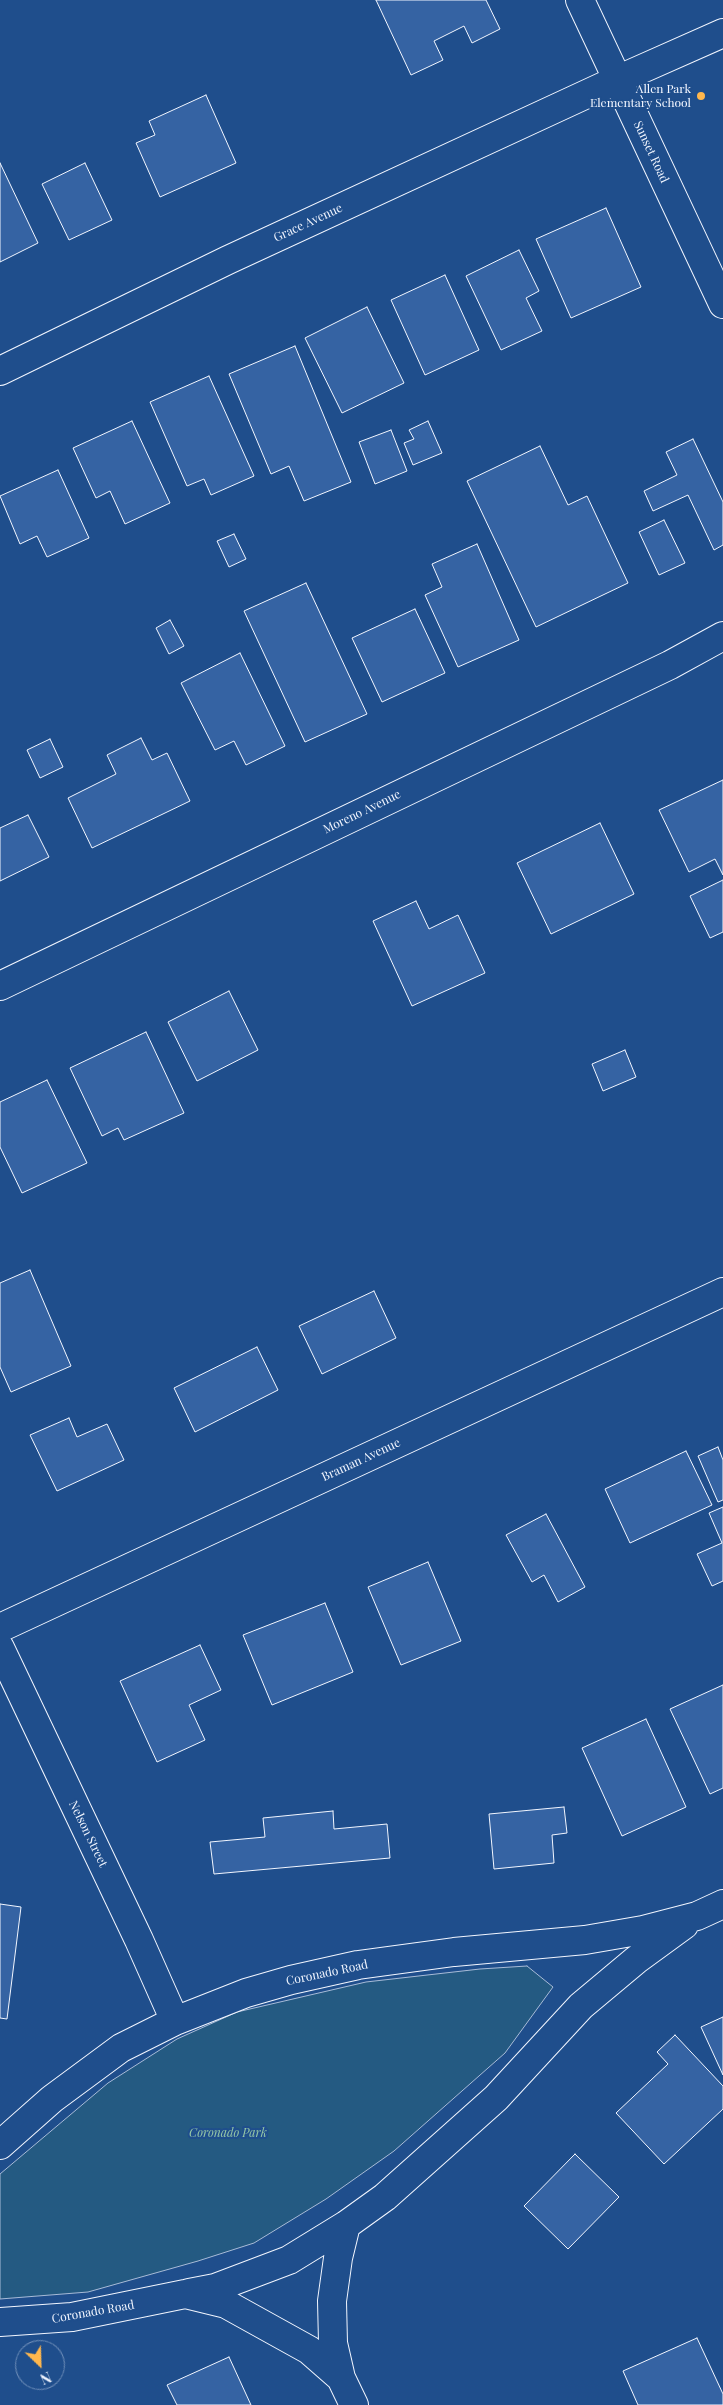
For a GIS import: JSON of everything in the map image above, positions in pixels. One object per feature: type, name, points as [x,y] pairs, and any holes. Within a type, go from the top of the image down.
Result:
[{"type":"street","name":"Sunset Road","points":[[580,0],[723,304]]},
{"type":"street","name":"Grace Avenue","points":[[0,371],[228,260],[723,33]]},
{"type":"street","name":"Moreno Avenue","points":[[0,986],[670,665],[723,636]]},
{"type":"street","name":"Braman Avenue","points":[[0,1628],[723,1292]]},
{"type":"street","name":"Nelson Street","points":[[0,1648],[175,2021]]},
{"type":"street","name":"Coronado Road","points":[[0,2145],[52,2098],[121,2048],[175,2021],[246,1993],[291,1980],[358,1965],[454,1952],[585,1940],[643,1930],[697,1916],[723,1904]]},
{"type":"street","name":"Coronado Road","points":[[0,2322],[72,2318],[215,2288],[289,2260],[346,2225],[384,2197],[496,2098],[581,2006],[636,1960],[697,1916]]},
{"type":"street","points":[[346,2225],[338,2258],[332,2301],[333,2343],[341,2378],[354,2405]]},
{"type":"street","name":"Coronado Road","points":[[185,2294],[226,2304],[309,2350],[341,2378]]},
{"type":"green space","name":"Coronado Park","points":[[527,1966],[553,1987],[505,2053],[394,2151],[326,2199],[254,2243],[198,2261],[88,2292],[0,2299],[0,2174],[108,2083],[177,2039],[237,2012],[366,1982],[480,1969]]},
{"type":"building","points":[[376,0],[486,0],[500,29],[472,43],[464,26],[434,41],[443,60],[411,75]]},
{"type":"building","points":[[206,95],[236,163],[160,197],[136,143],[155,135],[149,121]]},
{"type":"building","points":[[0,163],[38,243],[0,262]]},
{"type":"building","points":[[85,163],[112,220],[69,240],[42,184]]},
{"type":"building","points":[[606,208],[641,287],[571,318],[536,239]]},
{"type":"building","points":[[519,250],[539,291],[526,298],[542,331],[501,350],[466,276]]},
{"type":"building","points":[[445,275],[479,350],[425,375],[391,300]]},
{"type":"building","points":[[367,307],[404,383],[342,413],[305,338]]},
{"type":"building","points":[[295,346],[351,482],[304,501],[289,466],[271,474],[229,374]]},
{"type":"building","points":[[209,376],[254,476],[211,495],[204,479],[187,486],[150,402]]},
{"type":"building","points":[[132,421],[170,503],[125,524],[110,491],[96,498],[73,448]]},
{"type":"building","points":[[428,421],[442,453],[413,465],[404,443],[414,439],[409,430]]},
{"type":"building","points":[[391,430],[407,471],[375,484],[359,442]]},
{"type":"building","points":[[693,439],[723,502],[723,545],[714,550],[688,495],[653,511],[644,491],[677,475],[666,452]]},
{"type":"building","points":[[540,446],[568,505],[587,496],[628,583],[536,627],[467,481]]},
{"type":"building","points":[[58,470],[89,538],[47,557],[37,536],[20,544],[0,496]]},
{"type":"building","points":[[664,520],[685,563],[659,575],[639,532]]},
{"type":"building","points":[[234,534],[246,559],[229,567],[217,541]]},
{"type":"building","points":[[477,544],[519,640],[458,667],[425,595],[442,587],[432,564]]},
{"type":"building","points":[[306,583],[367,714],[305,742],[244,611]]},
{"type":"building","points":[[415,609],[445,673],[382,702],[352,638]]},
{"type":"building","points":[[170,620],[184,646],[169,654],[156,628]]},
{"type":"building","points":[[240,653],[285,746],[246,765],[234,741],[215,750],[181,683]]},
{"type":"building","points":[[141,738],[152,760],[167,753],[190,801],[92,848],[68,798],[116,774],[107,755]]},
{"type":"building","points":[[50,739],[63,767],[40,778],[27,750]]},
{"type":"building","points":[[723,780],[723,875],[715,859],[689,872],[659,810]]},
{"type":"building","points":[[28,815],[49,857],[0,881],[0,828]]},
{"type":"building","points":[[600,823],[634,894],[551,934],[517,863]]},
{"type":"building","points":[[723,880],[723,932],[710,938],[690,896]]},
{"type":"building","points":[[416,901],[429,929],[458,915],[485,973],[412,1006],[373,921]]},
{"type":"building","points":[[229,991],[258,1050],[197,1081],[168,1022]]},
{"type":"building","points":[[146,1032],[184,1113],[124,1140],[118,1128],[102,1136],[70,1068]]},
{"type":"building","points":[[625,1050],[636,1077],[603,1091],[592,1064]]},
{"type":"building","points":[[47,1080],[87,1163],[22,1193],[0,1147],[0,1102]]},
{"type":"building","points":[[30,1270],[71,1366],[11,1392],[0,1367],[0,1283]]},
{"type":"building","points":[[374,1291],[396,1338],[322,1374],[299,1326]]},
{"type":"building","points":[[257,1347],[278,1390],[195,1432],[174,1388]]},
{"type":"building","points":[[69,1418],[77,1437],[107,1424],[124,1460],[57,1491],[30,1435]]},
{"type":"building","points":[[718,1447],[723,1460],[723,1500],[718,1502],[698,1456]]},
{"type":"building","points":[[686,1451],[712,1505],[630,1543],[605,1489]]},
{"type":"building","points":[[723,1507],[723,1581],[712,1586],[697,1554],[722,1543],[709,1513]]},
{"type":"building","points":[[546,1514],[585,1587],[558,1602],[544,1575],[532,1582],[506,1535]]},
{"type":"building","points":[[428,1562],[461,1641],[401,1665],[368,1587]]},
{"type":"building","points":[[325,1603],[353,1672],[272,1705],[243,1635]]},
{"type":"building","points":[[200,1645],[221,1690],[189,1705],[205,1740],[157,1762],[120,1681]]},
{"type":"building","points":[[723,1685],[723,1788],[710,1794],[670,1709]]},
{"type":"building","points":[[646,1719],[686,1807],[622,1836],[582,1748]]},
{"type":"building","points":[[564,1807],[567,1833],[552,1835],[554,1863],[494,1869],[489,1814]]},
{"type":"building","points":[[333,1811],[334,1829],[387,1824],[390,1858],[214,1874],[210,1842],[265,1837],[263,1818]]},
{"type":"building","points":[[0,1904],[21,1907],[7,2019],[0,2018]]},
{"type":"building","points":[[723,2017],[723,2075],[701,2027]]},
{"type":"building","points":[[675,2035],[723,2086],[723,2109],[664,2164],[616,2113],[668,2064],[657,2052]]},
{"type":"building","points":[[575,2154],[619,2197],[568,2249],[524,2206]]},
{"type":"building","points":[[697,2338],[723,2394],[723,2405],[638,2405],[623,2371]]},
{"type":"building","points":[[229,2357],[251,2405],[177,2405],[167,2385]]},
{"type":"place","name":"Allen Park Elementary School","points":[[701,96]]}]
